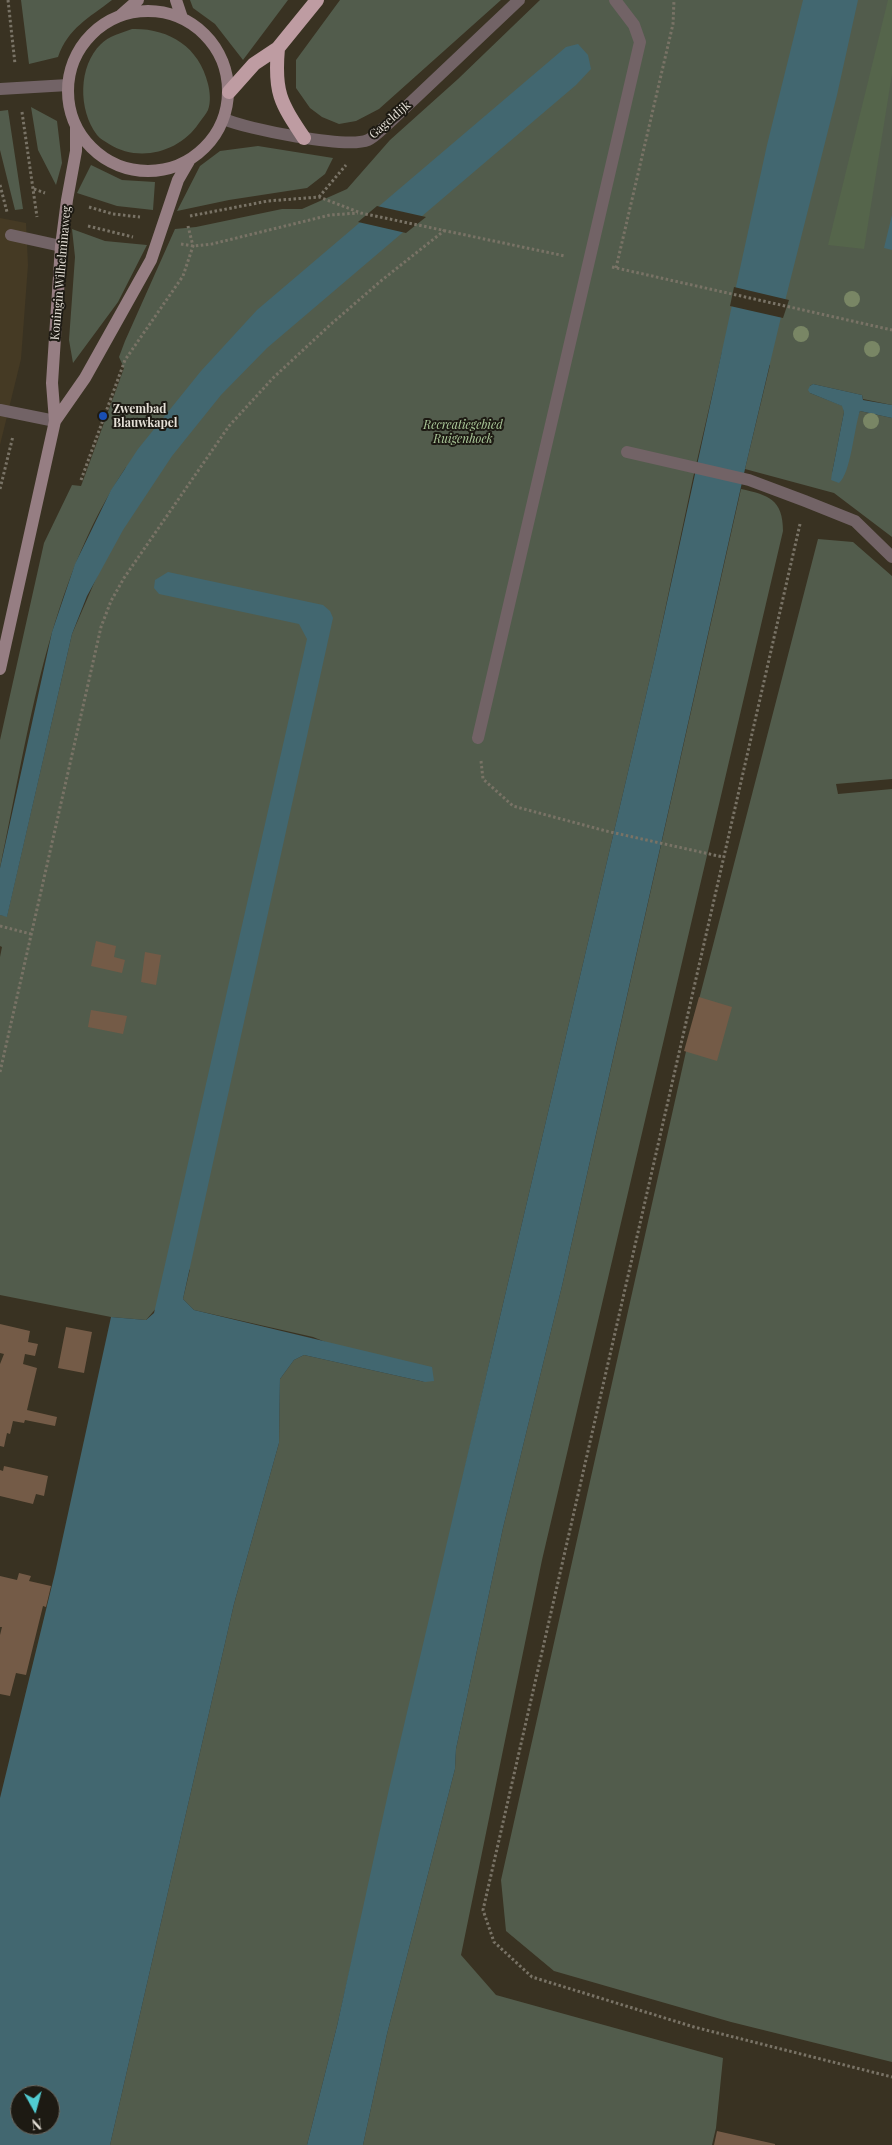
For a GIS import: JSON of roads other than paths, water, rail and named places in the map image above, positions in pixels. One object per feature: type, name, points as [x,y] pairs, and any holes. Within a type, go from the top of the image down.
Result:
[{"type":"highway","points":[[229,92],[254,64],[278,48],[317,0]]},
{"type":"highway","points":[[278,48],[276,75],[280,100],[304,138]]},
{"type":"main road","points":[[120,16],[151,11],[167,13],[182,18],[201,31],[216,48],[226,69],[229,92],[224,119],[210,143],[189,161],[158,171],[141,171],[109,162],[84,140],[76,126],[71,111],[68,85],[70,72],[79,51],[88,37],[103,25],[120,16],[138,0]]},
{"type":"main road","points":[[176,0],[182,18]]},
{"type":"main road","name":"Koningin Wilhelminaweg","points":[[0,669],[55,421],[52,383],[61,246],[76,152],[76,126]]},
{"type":"main road","name":"Koningin Wilhelminaweg","points":[[55,421],[85,378],[150,260],[178,180],[189,161]]},
{"type":"street","name":"Gageldijk","points":[[224,119],[238,125],[323,141],[368,140],[389,123],[518,0]]},
{"type":"street","points":[[478,738],[640,42],[634,26],[615,0]]},
{"type":"street","points":[[0,89],[68,85]]},
{"type":"street","points":[[11,235],[61,246]]},
{"type":"street","points":[[0,410],[55,421]]},
{"type":"street","points":[[627,452],[749,480],[805,501],[855,521],[892,557]]},
{"type":"water","points":[[803,0],[858,0],[837,95],[745,469],[562,1286],[503,1528],[456,1749],[455,1769],[387,2034],[363,2145],[307,2145],[337,2026],[389,1789],[655,657],[767,145]]},
{"type":"water","points":[[578,44],[588,55],[591,69],[576,85],[267,348],[221,395],[172,456],[123,530],[87,596],[72,634],[7,917],[0,915],[0,868],[52,632],[75,564],[111,490],[138,449],[201,371],[257,310],[566,47]]},
{"type":"water","points":[[892,215],[892,250],[884,248]]},
{"type":"water","points":[[813,384],[862,395],[863,400],[892,405],[892,418],[860,411],[849,460],[843,478],[839,483],[831,480],[844,412],[842,406],[810,393],[808,390]]},
{"type":"water","points":[[168,572],[323,605],[330,611],[333,618],[183,1299],[194,1310],[432,1367],[434,1381],[425,1382],[304,1355],[294,1360],[280,1379],[279,1443],[234,1604],[110,2145],[0,2145],[0,1798],[55,1573],[111,1317],[146,1320],[154,1313],[307,639],[299,624],[159,594],[154,588],[155,580]]},
{"type":"place","name":"Zwembad Blauwkapel","points":[[103,416]]},
{"type":"park label","name":"Recreatiegebied Ruigenhoek","points":[[463,432]]}]
